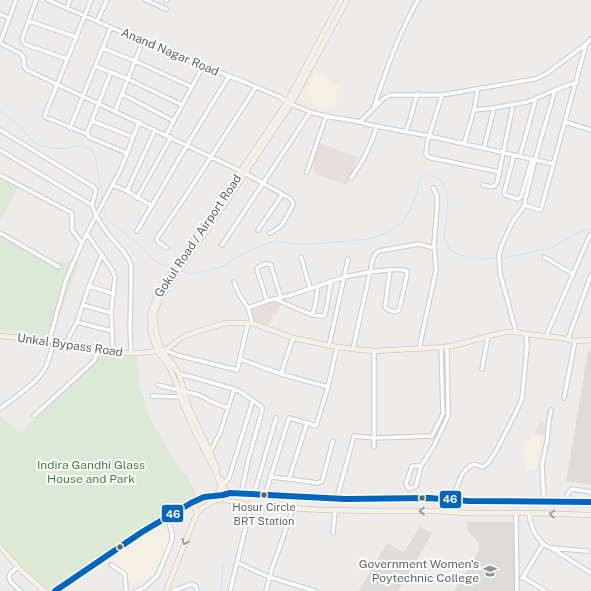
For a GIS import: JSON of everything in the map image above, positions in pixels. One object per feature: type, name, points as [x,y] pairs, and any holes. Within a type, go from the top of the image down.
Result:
[{"type":"main road","name":"Gokul Road / Airport Road","points":[[289,103],[341,0]]},
{"type":"main road","name":"Gokul Road / Airport Road","points":[[158,297],[169,285],[180,264],[289,103],[347,0]]},
{"type":"main road","name":"Gokul Road / Airport Road","points":[[180,264],[164,282],[158,297],[154,315],[156,331],[161,350],[210,452],[221,483],[222,497]]},
{"type":"main road","points":[[161,350],[183,337],[228,323],[250,323],[293,338],[329,346],[374,351],[441,348],[506,332],[575,340],[591,340]]},
{"type":"main road","name":"Unkal Bypass Road","points":[[0,336],[52,341],[113,352],[141,353],[161,350]]},
{"type":"main road","name":"Gokul Road / Airport Road","points":[[161,350],[179,374],[181,391],[180,397],[193,428],[226,492],[230,493]]},
{"type":"main road","points":[[216,496],[221,483]]},
{"type":"main road","points":[[166,591],[196,515],[207,504],[230,493],[337,498],[433,498],[453,501],[591,501]]},
{"type":"main road","points":[[55,591],[142,532],[191,502],[204,497],[222,497],[251,506],[335,510],[591,514]]},
{"type":"main road","points":[[191,502],[197,511],[196,515]]},
{"type":"main road","points":[[0,547],[18,567],[46,591]]},
{"type":"street","points":[[16,0],[0,43],[24,56],[24,66],[27,70],[211,156],[282,194],[292,201],[293,205],[282,225],[270,233]]},
{"type":"street","points":[[36,0],[22,40],[24,44],[67,59]]},
{"type":"street","name":"Anand Nagar Road","points":[[48,0],[280,97],[289,103],[310,112],[406,131],[554,164]]},
{"type":"street","points":[[67,8],[70,0]]},
{"type":"street","points":[[91,0],[45,116],[127,153]]},
{"type":"street","points":[[97,21],[107,0]]},
{"type":"street","points":[[146,0],[166,9]]},
{"type":"street","points":[[374,108],[382,82],[404,26],[418,0]]},
{"type":"street","points":[[0,14],[10,18]]},
{"type":"street","points":[[29,20],[76,37]]},
{"type":"street","points":[[70,128],[110,27]]},
{"type":"street","points":[[360,122],[383,99],[390,95],[442,95],[535,79],[546,74],[591,39]]},
{"type":"street","points":[[115,111],[143,41]]},
{"type":"street","points":[[525,205],[537,209],[542,208],[586,44]]},
{"type":"street","points":[[102,48],[192,87]]},
{"type":"street","points":[[95,66],[128,79],[182,105]]},
{"type":"street","points":[[166,135],[203,66]]},
{"type":"street","points":[[87,134],[111,72]]},
{"type":"street","points":[[137,231],[229,76]]},
{"type":"street","points":[[474,110],[527,102],[577,82]]},
{"type":"street","points":[[167,248],[158,242],[157,238],[256,87]]},
{"type":"street","points":[[464,144],[474,110],[478,89]]},
{"type":"street","points":[[514,155],[504,194],[518,199],[521,197],[555,90]]},
{"type":"street","points":[[122,94],[174,120]]},
{"type":"street","points":[[406,131],[417,94]]},
{"type":"street","points":[[442,95],[429,136],[426,150],[428,157],[499,172]]},
{"type":"street","points":[[520,156],[536,98]]},
{"type":"street","points":[[483,184],[492,187],[496,186],[513,105]]},
{"type":"street","points":[[484,148],[494,108]]},
{"type":"street","points":[[222,245],[310,112]]},
{"type":"street","points":[[306,172],[326,116]]},
{"type":"street","points":[[92,121],[133,137]]},
{"type":"street","points":[[0,409],[39,378],[48,363],[66,280],[82,243],[121,169],[139,122]]},
{"type":"street","points":[[566,122],[591,130]]},
{"type":"street","points":[[351,178],[360,167],[377,126]]},
{"type":"street","points":[[0,130],[95,188],[96,191],[92,205],[96,216],[108,234],[124,252],[131,266],[130,353]]},
{"type":"street","points":[[127,191],[155,130]]},
{"type":"street","points":[[137,198],[171,137]]},
{"type":"street","points":[[0,150],[92,205]]},
{"type":"street","points":[[516,332],[500,268],[499,254],[512,223],[525,205],[533,160]]},
{"type":"street","points":[[0,175],[72,213],[72,230],[82,243]]},
{"type":"street","points":[[113,184],[152,206]]},
{"type":"street","points":[[419,349],[436,270],[434,248],[437,208],[436,193],[433,188]]},
{"type":"street","points":[[258,230],[282,194]]},
{"type":"street","points":[[0,233],[59,267]]},
{"type":"street","points":[[87,234],[102,254],[115,277],[112,313],[113,352]]},
{"type":"street","points":[[546,336],[590,235]]},
{"type":"street","points":[[353,349],[374,255],[379,251],[419,244],[434,248]]},
{"type":"street","points":[[66,343],[77,322],[102,254]]},
{"type":"street","points":[[301,257],[310,288]]},
{"type":"street","points":[[544,257],[573,274]]},
{"type":"street","points":[[329,346],[348,259]]},
{"type":"street","points":[[267,301],[257,270],[258,267],[267,263],[271,265],[281,298]]},
{"type":"street","points":[[248,308],[344,277],[370,272],[390,270],[405,270],[408,273],[398,312],[387,310],[385,307],[390,270]]},
{"type":"street","points":[[568,339],[591,275]]},
{"type":"street","points":[[274,299],[312,315],[322,316],[325,315],[331,281]]},
{"type":"street","points":[[161,350],[235,370],[238,369],[251,318],[248,308],[239,294],[234,282]]},
{"type":"street","points":[[89,286],[114,294]]},
{"type":"street","points":[[312,315],[318,286]]},
{"type":"street","points":[[83,305],[112,313]]},
{"type":"street","points":[[77,322],[112,331]]},
{"type":"street","points":[[452,512],[454,494],[460,480],[470,466],[486,466],[492,458],[520,403],[527,346],[526,334]]},
{"type":"street","points":[[482,369],[488,336]]},
{"type":"street","points":[[281,374],[293,338]]},
{"type":"street","points":[[564,398],[575,340]]},
{"type":"street","points":[[265,495],[289,418],[316,426],[328,387],[337,347]]},
{"type":"street","points":[[421,466],[412,466],[406,484],[409,489],[416,486],[421,466],[434,446],[448,416],[447,347]]},
{"type":"street","points":[[337,498],[354,436],[374,438],[432,436],[442,414],[441,348]]},
{"type":"street","points":[[34,416],[94,361],[99,349]]},
{"type":"street","points":[[374,351],[374,447]]},
{"type":"street","points":[[240,359],[281,374],[328,387]]},
{"type":"street","points":[[179,374],[234,389],[261,405],[263,409],[248,461],[241,494]]},
{"type":"street","points":[[158,385],[199,395],[228,408]]},
{"type":"street","points":[[210,452],[220,433],[234,389]]},
{"type":"street","points":[[152,396],[180,397]]},
{"type":"street","points":[[221,483],[229,478],[253,400]]},
{"type":"street","points":[[544,502],[542,465],[551,410]]},
{"type":"street","points":[[254,494],[276,418]]},
{"type":"street","points":[[289,479],[307,423]]},
{"type":"street","points":[[271,477],[318,483],[322,481],[333,441]]},
{"type":"street","points":[[567,496],[572,489],[591,492]]},
{"type":"street","points":[[230,591],[251,506]]},
{"type":"street","points":[[266,591],[269,576],[293,508]]},
{"type":"street","points":[[333,533],[335,510]]},
{"type":"street","points":[[529,513],[534,532],[543,544],[591,573]]},
{"type":"street","points":[[516,514],[517,591]]},
{"type":"street","points":[[136,591],[144,588],[157,576],[160,570],[172,540],[172,533],[167,517]]},
{"type":"street","points":[[523,577],[543,544]]},
{"type":"street","points":[[551,548],[586,551]]},
{"type":"street","points":[[238,562],[305,590],[315,591]]},
{"type":"street","points":[[110,565],[125,574],[126,591]]},
{"type":"street","points":[[18,567],[9,578],[18,590]]},
{"type":"street","points":[[517,577],[523,577],[545,591]]},
{"type":"street","points":[[173,591],[192,584],[196,586],[197,591]]},
{"type":"shaded area","points":[[316,71],[342,88],[330,111],[301,99]]},
{"type":"shaded area","points":[[321,143],[358,157],[347,185],[314,174],[312,162],[316,147]]},
{"type":"shaded area","points":[[274,301],[281,304],[277,315],[274,314],[267,327],[254,321],[251,310]]},
{"type":"shaded area","points":[[591,350],[591,485],[566,481],[588,351]]},
{"type":"shaded area","points":[[540,421],[546,425],[544,435],[535,433]]},
{"type":"shaded area","points":[[532,435],[543,438],[538,461],[539,465],[537,469],[527,471],[523,452]]},
{"type":"shaded area","name":"Government Women's Poytechnic College","points":[[466,522],[515,522],[515,591],[454,591],[479,550],[479,543],[468,531]]},
{"type":"shaded area","points":[[163,525],[169,533],[169,542],[154,575],[147,578],[145,582],[131,585],[125,572],[119,564],[110,558],[135,541]]},
{"type":"shaded area","points":[[420,526],[432,534],[398,591],[359,591],[387,543],[403,552],[405,551]]},
{"type":"green space","points":[[0,175],[19,186],[0,221]]},
{"type":"green space","points":[[0,232],[49,261],[79,263],[52,336],[0,330]]},
{"type":"green space","name":"Indira Gandhi Glass House and Park","points":[[99,351],[129,356],[137,355],[139,387],[144,397],[146,407],[156,430],[160,434],[165,445],[182,471],[187,475],[198,496],[48,589],[14,560],[0,543],[0,416],[20,432],[96,360]]},
{"type":"waterway","points":[[0,110],[19,126],[36,144],[61,149],[83,146],[91,149],[95,156],[103,199]]},
{"type":"waterway","points":[[182,271],[190,274],[222,267],[237,257],[272,242],[295,244],[328,243],[368,239],[384,234],[402,223],[411,209],[420,180],[426,175],[431,175],[440,179],[446,188],[448,207],[444,238],[451,251],[463,256],[483,259],[504,258],[551,248],[581,231],[591,228]]},
{"type":"waterway","points":[[104,204],[105,216],[107,220],[138,243],[154,260],[173,268]]},
{"type":"waterway","points":[[221,591],[223,564]]},
{"type":"transit line","name":"46","points":[[55,591],[142,532],[204,497],[230,493],[345,499],[429,498],[468,501],[591,502]]},
{"type":"place","name":"Hosur Circle BRT Station","points":[[264,495]]},
{"type":"place","name":"Government Women's Poytechnic College","points":[[490,571]]}]
